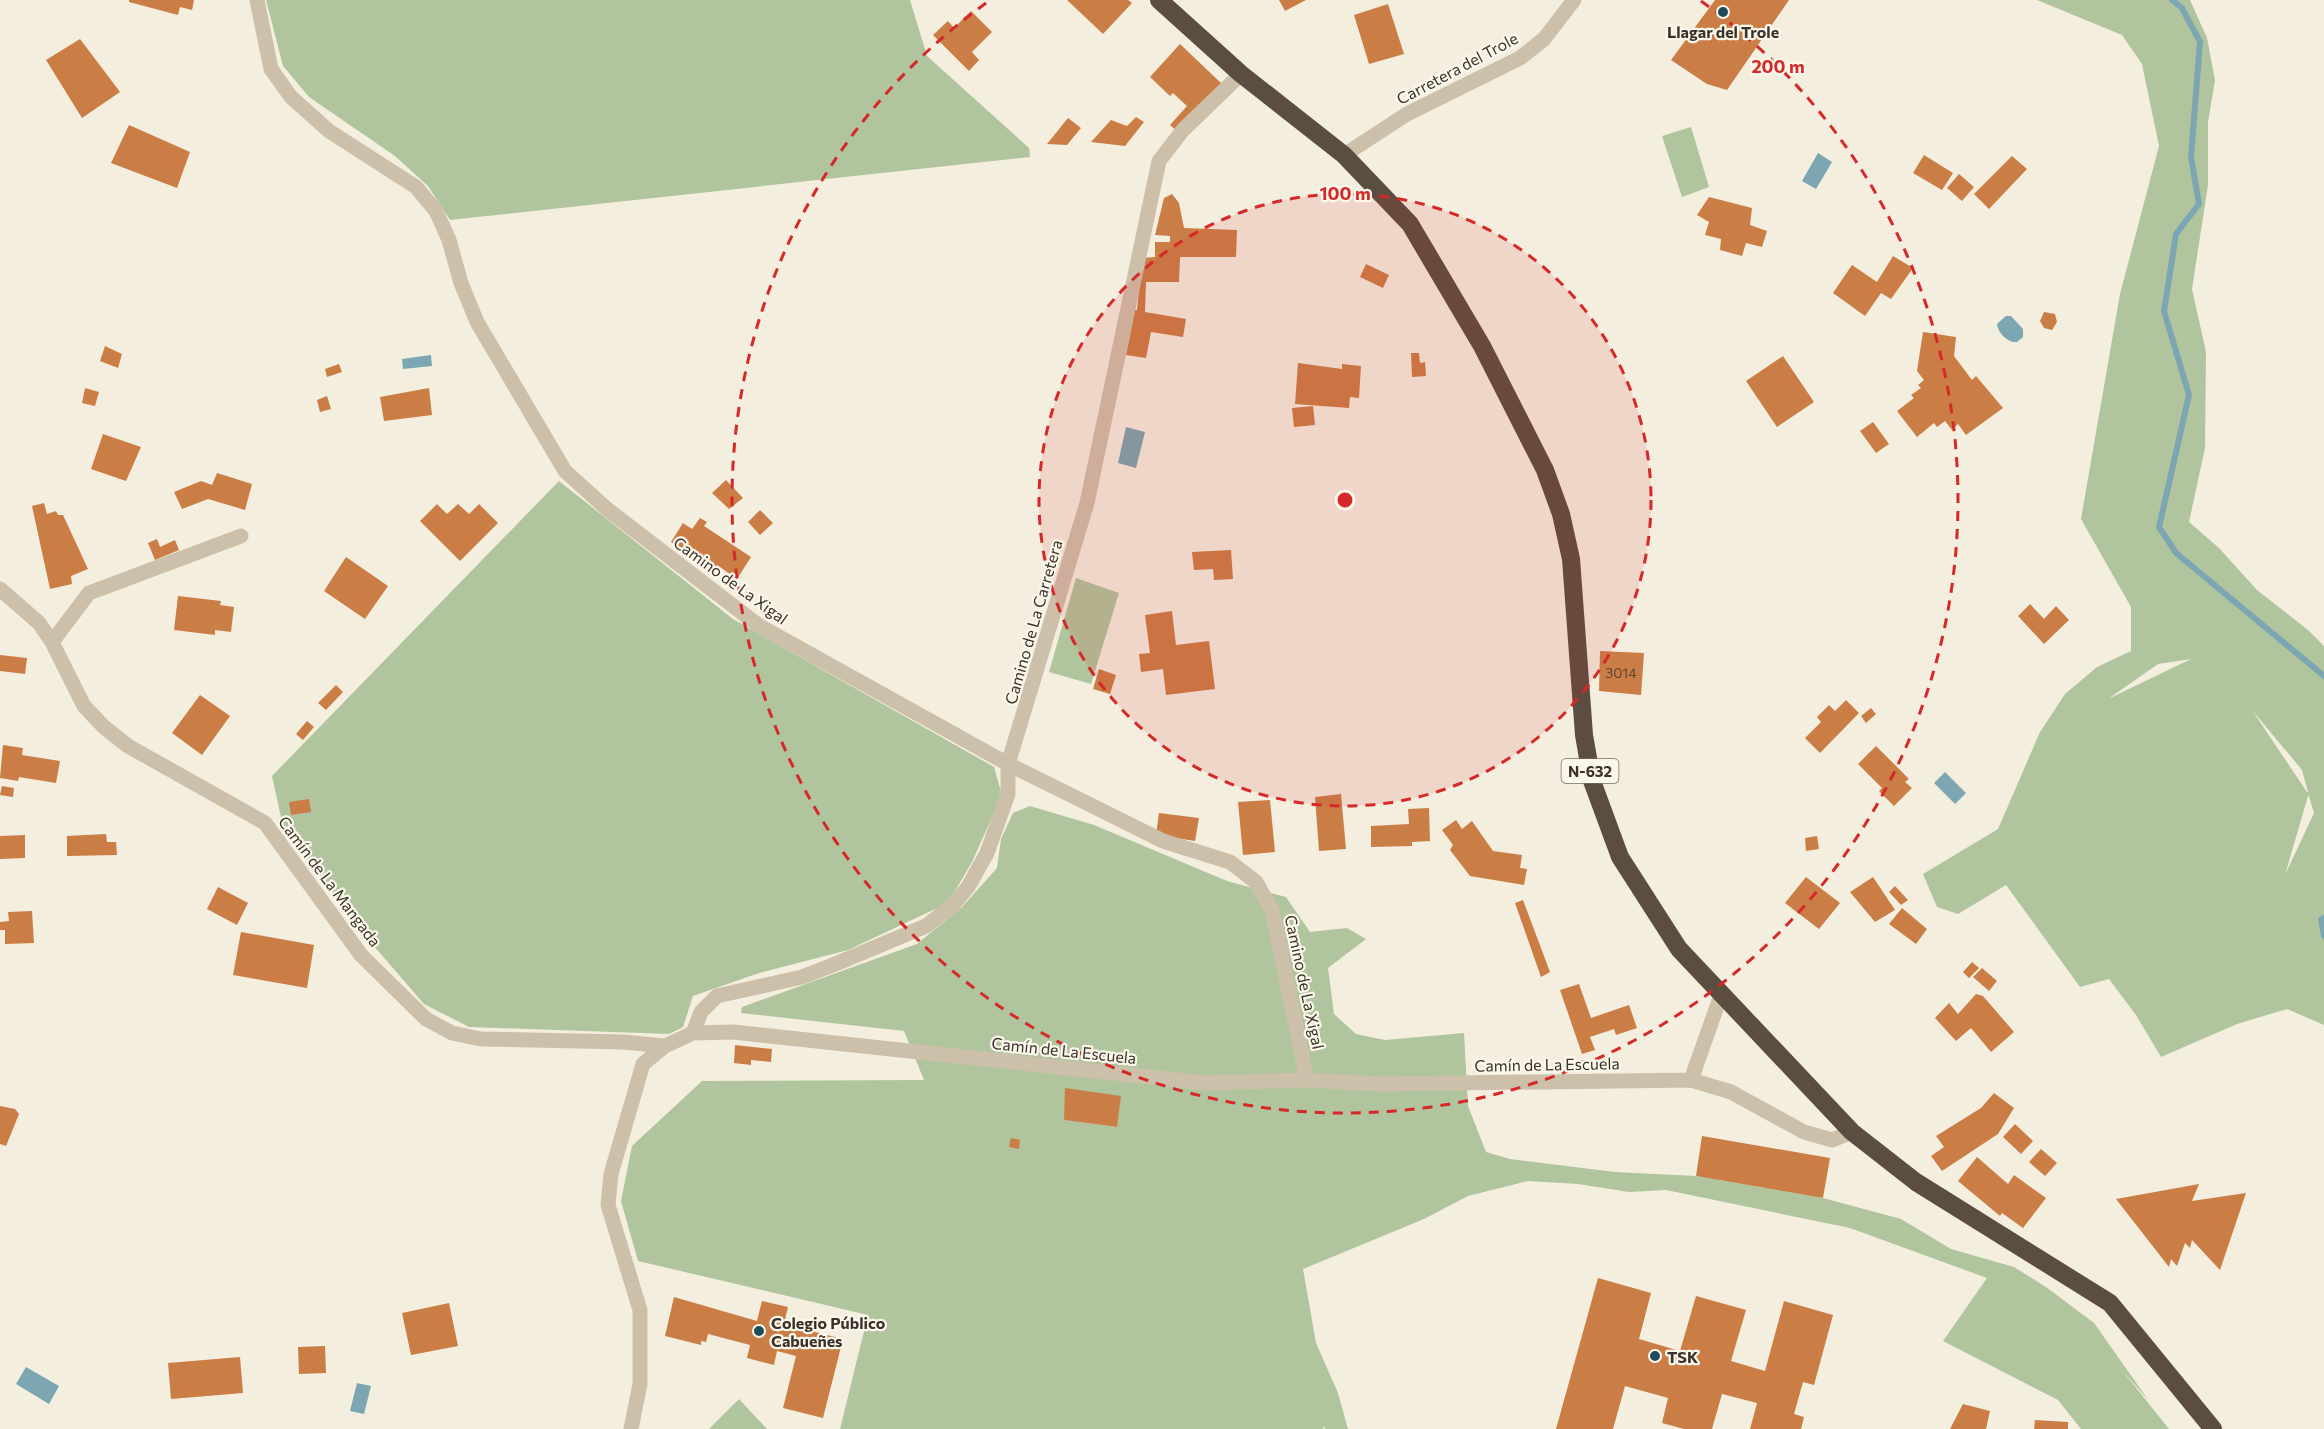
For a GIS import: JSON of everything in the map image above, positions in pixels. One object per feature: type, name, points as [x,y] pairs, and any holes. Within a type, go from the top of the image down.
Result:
[{"type":"highway","name":"N-632","points":[[1159,0],[1240,74],[1344,155],[1410,224],[1482,346],[1545,470],[1561,514],[1571,559],[1584,735],[1592,781],[1620,857],[1679,949],[1852,1132],[1916,1182],[2110,1303],[2213,1429]]},
{"type":"street","name":"Camino de La Xigal","points":[[257,0],[271,69],[291,97],[329,131],[416,188],[436,211],[449,240],[460,284],[477,321],[565,471],[607,509],[758,626],[1008,764],[1163,841],[1230,862],[1256,882],[1272,910],[1307,1080]]},
{"type":"street","name":"Carretera del Trole","points":[[1344,155],[1407,114],[1520,58],[1544,39],[1574,0]]},
{"type":"street","name":"Camino de La Carretera","points":[[693,1033],[700,1012],[717,996],[802,976],[926,926],[953,905],[968,887],[987,853],[1008,794],[1008,764],[1087,503],[1159,161],[1183,130],[1240,74]]},
{"type":"street","points":[[52,642],[89,593],[241,536]]},
{"type":"street","name":"Camín de La Mangada","points":[[0,589],[39,623],[52,642],[84,706],[104,727],[128,746],[265,823],[361,955],[426,1019],[452,1033],[481,1039],[624,1042],[665,1046]]},
{"type":"street","points":[[1690,1080],[1721,995]]},
{"type":"street","name":"Camín de La Escuela","points":[[632,1429],[640,1384],[639,1310],[608,1205],[611,1174],[643,1064],[665,1046],[693,1033],[733,1032],[1205,1083],[1307,1080],[1379,1084],[1690,1080],[1731,1092],[1804,1132],[1832,1140],[1852,1132]]},
{"type":"green space","points":[[266,0],[910,0],[927,56],[1029,148],[1030,157],[450,220],[428,186],[395,156],[309,97],[283,66]]},
{"type":"green space","points":[[2037,0],[2190,0],[2207,38],[2215,80],[2208,122],[2208,185],[2192,289],[2206,352],[2205,448],[2189,522],[2219,548],[2257,590],[2308,630],[2324,646],[2324,1025],[2287,1009],[2237,1024],[2161,1057],[2136,1015],[2109,979],[2080,987],[2006,885],[1958,914],[1937,907],[1923,874],[1998,829],[2040,732],[2065,694],[2097,667],[2131,651],[2131,607],[2081,519],[2120,294],[2159,146],[2142,64],[2122,35]],"holes":[[[2191,659],[2108,699],[2158,664]],[[2252,710],[2302,770],[2307,792]],[[2308,796],[2314,813],[2285,875]]]},
{"type":"green space","points":[[1691,127],[1709,187],[1682,197],[1662,136]]},
{"type":"green space","points":[[559,481],[733,619],[994,767],[1002,795],[972,862],[948,903],[848,950],[759,973],[693,996],[683,1027],[669,1034],[469,1027],[424,1004],[360,930],[283,826],[272,776]]},
{"type":"green space","points":[[1076,578],[1119,593],[1091,684],[1049,672]]},
{"type":"green space","points":[[1030,806],[1094,825],[1227,881],[1286,897],[1310,932],[1347,928],[1366,939],[1328,968],[1334,1014],[1356,1034],[1385,1040],[1464,1033],[1468,1106],[1486,1152],[1510,1159],[1615,1172],[1696,1176],[1823,1198],[1901,1219],[1951,1249],[2014,1267],[2046,1287],[2094,1323],[2149,1401],[2121,1369],[2169,1429],[2081,1429],[2058,1400],[1943,1341],[1987,1278],[1850,1228],[1666,1190],[1629,1192],[1578,1184],[1528,1181],[1468,1196],[1424,1219],[1303,1269],[1316,1343],[1338,1393],[1348,1429],[1325,1429],[1324,1426],[1323,1429],[840,1429],[868,1315],[638,1261],[621,1201],[632,1146],[702,1081],[924,1080],[904,1031],[741,1013],[742,1007],[917,944],[962,907],[997,868],[1001,839],[1013,813]],"holes":[[[1065,1089],[1117,1127],[1065,1120]]]},
{"type":"green space","points":[[739,1399],[767,1429],[709,1429]]},
{"type":"water","points":[[1818,153],[1832,162],[1816,189],[1802,181]]},
{"type":"water","points":[[2006,316],[2011,316],[2023,329],[2023,337],[2017,342],[2007,339],[1998,327],[1997,324]]},
{"type":"water","points":[[431,355],[432,366],[403,369],[402,359]]},
{"type":"water","points":[[1126,427],[1145,432],[1136,468],[1118,463]]},
{"type":"water","points":[[1945,772],[1966,793],[1955,804],[1934,783]]},
{"type":"water","points":[[26,1367],[59,1386],[49,1404],[16,1384]]},
{"type":"water","points":[[357,1383],[371,1386],[364,1414],[350,1411]]},
{"type":"building","points":[[129,0],[194,0],[192,10],[180,7],[178,15],[129,2]]},
{"type":"building","points":[[1067,0],[1128,0],[1132,3],[1103,34]]},
{"type":"building","points":[[1279,0],[1306,0],[1285,11]]},
{"type":"building","points":[[1715,0],[1789,0],[1727,90],[1707,84],[1671,60]]},
{"type":"building","points":[[1388,4],[1404,54],[1369,64],[1354,15]]},
{"type":"building","points":[[971,11],[992,32],[972,52],[979,60],[969,71],[933,35],[948,21],[954,28]]},
{"type":"building","points":[[80,39],[120,92],[82,118],[46,60]]},
{"type":"building","points":[[1180,44],[1222,84],[1178,132],[1170,125],[1187,106],[1173,93],[1170,96],[1150,77]]},
{"type":"building","points":[[1136,117],[1144,122],[1125,146],[1091,142],[1111,120],[1127,126]]},
{"type":"building","points":[[1068,118],[1081,128],[1067,145],[1047,144]]},
{"type":"building","points":[[129,125],[190,152],[177,188],[111,163]]},
{"type":"building","points":[[1924,155],[1953,173],[1942,190],[1913,173]]},
{"type":"building","points":[[2012,156],[2027,169],[1989,209],[1974,194]]},
{"type":"building","points":[[1959,174],[1974,187],[1962,201],[1947,188]]},
{"type":"building","points":[[1172,194],[1179,203],[1184,228],[1237,230],[1236,257],[1180,257],[1179,282],[1146,282],[1145,312],[1186,319],[1183,337],[1151,332],[1146,358],[1126,355],[1135,310],[1137,310],[1142,258],[1155,257],[1155,242],[1170,242],[1170,236],[1155,235],[1164,198]]},
{"type":"building","points":[[1709,197],[1752,208],[1750,225],[1767,231],[1762,247],[1746,243],[1742,256],[1720,250],[1721,239],[1705,235],[1709,222],[1697,215]]},
{"type":"building","points":[[1893,256],[1913,268],[1891,299],[1881,293],[1865,316],[1833,293],[1852,265],[1877,282]]},
{"type":"building","points":[[1366,264],[1389,275],[1383,288],[1360,277]]},
{"type":"building","points":[[2044,312],[2055,314],[2057,322],[2052,330],[2044,328],[2040,321]]},
{"type":"building","points":[[1923,332],[1956,337],[1954,356],[1972,380],[1976,376],[2003,408],[1966,435],[1958,424],[1952,430],[1945,421],[1937,427],[1934,423],[1917,437],[1897,411],[1914,398],[1911,395],[1921,388],[1918,385],[1924,380],[1917,371]]},
{"type":"building","points":[[105,346],[122,354],[118,368],[100,361]]},
{"type":"building","points":[[1411,353],[1419,353],[1420,363],[1425,362],[1426,376],[1412,377]]},
{"type":"building","points":[[1783,356],[1814,402],[1777,427],[1746,381]]},
{"type":"building","points":[[1298,363],[1342,369],[1342,364],[1361,366],[1359,398],[1350,397],[1349,408],[1295,404]]},
{"type":"building","points":[[339,364],[342,372],[327,377],[325,369]]},
{"type":"building","points":[[85,388],[99,392],[95,406],[82,403]]},
{"type":"building","points":[[429,388],[432,415],[384,421],[380,397]]},
{"type":"building","points":[[327,396],[331,409],[320,412],[317,400]]},
{"type":"building","points":[[1313,406],[1315,425],[1294,427],[1292,408]]},
{"type":"building","points":[[1873,422],[1889,444],[1876,453],[1860,431]]},
{"type":"building","points":[[103,434],[141,447],[126,481],[91,469]]},
{"type":"building","points":[[217,473],[252,484],[245,510],[208,499],[182,509],[174,492],[201,481],[212,485]]},
{"type":"building","points":[[726,480],[743,498],[729,509],[712,493]]},
{"type":"building","points":[[44,503],[47,514],[56,511],[58,515],[63,515],[88,569],[71,576],[72,584],[50,589],[32,506]]},
{"type":"building","points":[[437,504],[447,514],[458,504],[469,514],[479,504],[498,523],[460,561],[420,521]]},
{"type":"building","points":[[760,510],[773,523],[760,535],[748,522]]},
{"type":"building","points":[[700,518],[707,522],[704,526],[751,557],[737,579],[717,565],[714,571],[671,542],[683,523],[692,529]]},
{"type":"building","points":[[157,539],[160,547],[175,540],[179,550],[155,560],[148,543]]},
{"type":"building","points":[[1231,550],[1233,579],[1214,580],[1213,569],[1194,570],[1192,552]]},
{"type":"building","points":[[346,557],[388,586],[365,619],[324,591]]},
{"type":"building","points":[[178,596],[221,601],[220,605],[234,607],[231,632],[215,630],[215,635],[174,630]]},
{"type":"building","points":[[2030,604],[2044,619],[2056,606],[2069,620],[2044,644],[2018,616]]},
{"type":"building","points":[[1172,611],[1176,645],[1209,641],[1215,689],[1166,695],[1163,669],[1141,672],[1139,654],[1150,653],[1145,615]]},
{"type":"building","points":[[1600,651],[1644,653],[1641,695],[1599,691]]},
{"type":"building","points":[[0,655],[27,658],[25,674],[0,671]]},
{"type":"building","points":[[1099,669],[1116,675],[1110,694],[1093,689]]},
{"type":"building","points":[[336,685],[343,692],[326,710],[318,703]]},
{"type":"building","points":[[200,695],[230,716],[202,755],[172,733]]},
{"type":"building","points":[[1846,700],[1859,713],[1820,753],[1805,738],[1821,722],[1817,717],[1829,705],[1835,711]]},
{"type":"building","points":[[1871,708],[1876,714],[1866,723],[1861,716]]},
{"type":"building","points":[[307,721],[314,727],[303,740],[296,734]]},
{"type":"building","points":[[3,745],[23,748],[22,755],[60,761],[56,783],[19,777],[18,781],[0,778]]},
{"type":"building","points":[[1876,746],[1909,779],[1905,782],[1912,788],[1894,806],[1879,791],[1882,788],[1858,764]]},
{"type":"building","points":[[2,786],[14,788],[13,797],[0,795]]},
{"type":"building","points":[[1341,794],[1346,849],[1319,851],[1315,797]]},
{"type":"building","points":[[309,799],[311,812],[291,815],[289,802]]},
{"type":"building","points":[[1270,800],[1275,852],[1243,855],[1238,802]]},
{"type":"building","points":[[1429,808],[1430,841],[1412,842],[1412,846],[1371,847],[1371,826],[1409,824],[1408,809]]},
{"type":"building","points":[[1159,813],[1199,818],[1195,841],[1156,835]]},
{"type":"building","points":[[1456,820],[1462,829],[1472,821],[1493,851],[1522,855],[1520,868],[1527,869],[1524,885],[1470,876],[1450,850],[1453,845],[1442,830]]},
{"type":"building","points":[[106,834],[107,842],[116,842],[117,855],[67,856],[67,836]]},
{"type":"building","points":[[25,835],[25,858],[0,859],[0,836]]},
{"type":"building","points":[[1817,836],[1819,849],[1806,851],[1805,838]]},
{"type":"building","points":[[1806,877],[1840,903],[1819,929],[1785,903]]},
{"type":"building","points":[[1873,877],[1895,910],[1875,922],[1850,892]]},
{"type":"building","points":[[1895,886],[1908,900],[1901,905],[1889,892]]},
{"type":"building","points":[[218,887],[248,903],[237,925],[207,909]]},
{"type":"building","points":[[1523,900],[1550,972],[1541,977],[1515,903]]},
{"type":"building","points":[[1902,908],[1927,929],[1916,944],[1889,924]]},
{"type":"building","points":[[32,911],[34,943],[5,944],[5,930],[0,930],[0,922],[9,921],[8,912]]},
{"type":"building","points":[[241,932],[314,945],[307,988],[233,975]]},
{"type":"building","points":[[1972,962],[1979,968],[1969,978],[1963,972]]},
{"type":"building","points":[[1982,968],[1997,981],[1989,991],[1973,977]]},
{"type":"building","points":[[1579,984],[1591,1018],[1629,1005],[1637,1028],[1616,1035],[1614,1029],[1590,1037],[1595,1050],[1582,1054],[1560,990]]},
{"type":"building","points":[[1976,994],[1983,996],[2014,1032],[1991,1052],[1971,1028],[1956,1041],[1935,1018],[1949,1003],[1958,1014]]},
{"type":"building","points":[[735,1045],[772,1049],[771,1062],[751,1060],[751,1065],[734,1063]]},
{"type":"building","points":[[1571,1060],[1585,1060],[1586,1070],[1573,1069]]},
{"type":"building","points":[[1065,1088],[1121,1096],[1117,1127],[1064,1120]]},
{"type":"building","points":[[1994,1093],[2014,1108],[1998,1134],[1942,1171],[1931,1156],[1944,1147],[1936,1136],[1981,1108]]},
{"type":"building","points":[[0,1106],[15,1109],[19,1114],[6,1146],[0,1144]]},
{"type":"building","points":[[2015,1124],[2033,1141],[2021,1154],[2003,1137]]},
{"type":"building","points":[[1702,1136],[1830,1158],[1823,1198],[1696,1176]]},
{"type":"building","points":[[1011,1138],[1020,1140],[1019,1149],[1009,1147]]},
{"type":"building","points":[[2041,1149],[2057,1163],[2045,1176],[2029,1162]]},
{"type":"building","points":[[1977,1157],[2008,1184],[2014,1175],[2046,1198],[2023,1228],[2002,1213],[2000,1216],[1958,1181]]},
{"type":"building","points":[[2199,1184],[2192,1201],[2246,1193],[2220,1270],[2192,1240],[2190,1248],[2185,1243],[2177,1266],[2171,1259],[2169,1267],[2116,1199]]},
{"type":"building","name":"TSK","points":[[1598,1278],[1651,1293],[1639,1339],[1680,1351],[1696,1296],[1746,1310],[1731,1361],[1765,1371],[1784,1301],[1833,1315],[1814,1385],[1803,1382],[1794,1414],[1804,1417],[1801,1429],[1750,1429],[1757,1403],[1722,1394],[1712,1429],[1684,1429],[1662,1423],[1668,1398],[1625,1386],[1613,1429],[1556,1429]]},
{"type":"building","points":[[674,1297],[757,1321],[762,1301],[788,1307],[784,1324],[843,1339],[823,1418],[783,1408],[796,1356],[777,1351],[774,1365],[747,1358],[750,1345],[708,1334],[706,1342],[701,1341],[701,1345],[665,1336]]},
{"type":"building","points":[[449,1303],[458,1346],[411,1355],[402,1313]]},
{"type":"building","points":[[325,1346],[326,1373],[299,1374],[298,1347]]},
{"type":"building","points":[[240,1357],[243,1393],[171,1399],[168,1363]]},
{"type":"building","points":[[1963,1404],[1990,1411],[1986,1429],[1950,1429]]},
{"type":"building","points":[[2035,1420],[2068,1422],[2068,1429],[2034,1429]]},
{"type":"waterway","points":[[2172,0],[2182,8],[2200,42],[2191,157],[2199,204],[2176,234],[2164,311],[2189,395],[2159,527],[2176,553],[2324,676]]},
{"type":"waterway","points":[[2324,918],[2321,920],[2324,936]]},
{"type":"place","name":"Llagar del Trole","points":[[1723,12]]},
{"type":"place","name":"Colegio Público Cabueñes","points":[[759,1331]]},
{"type":"place","name":"TSK","points":[[1655,1356]]}]
